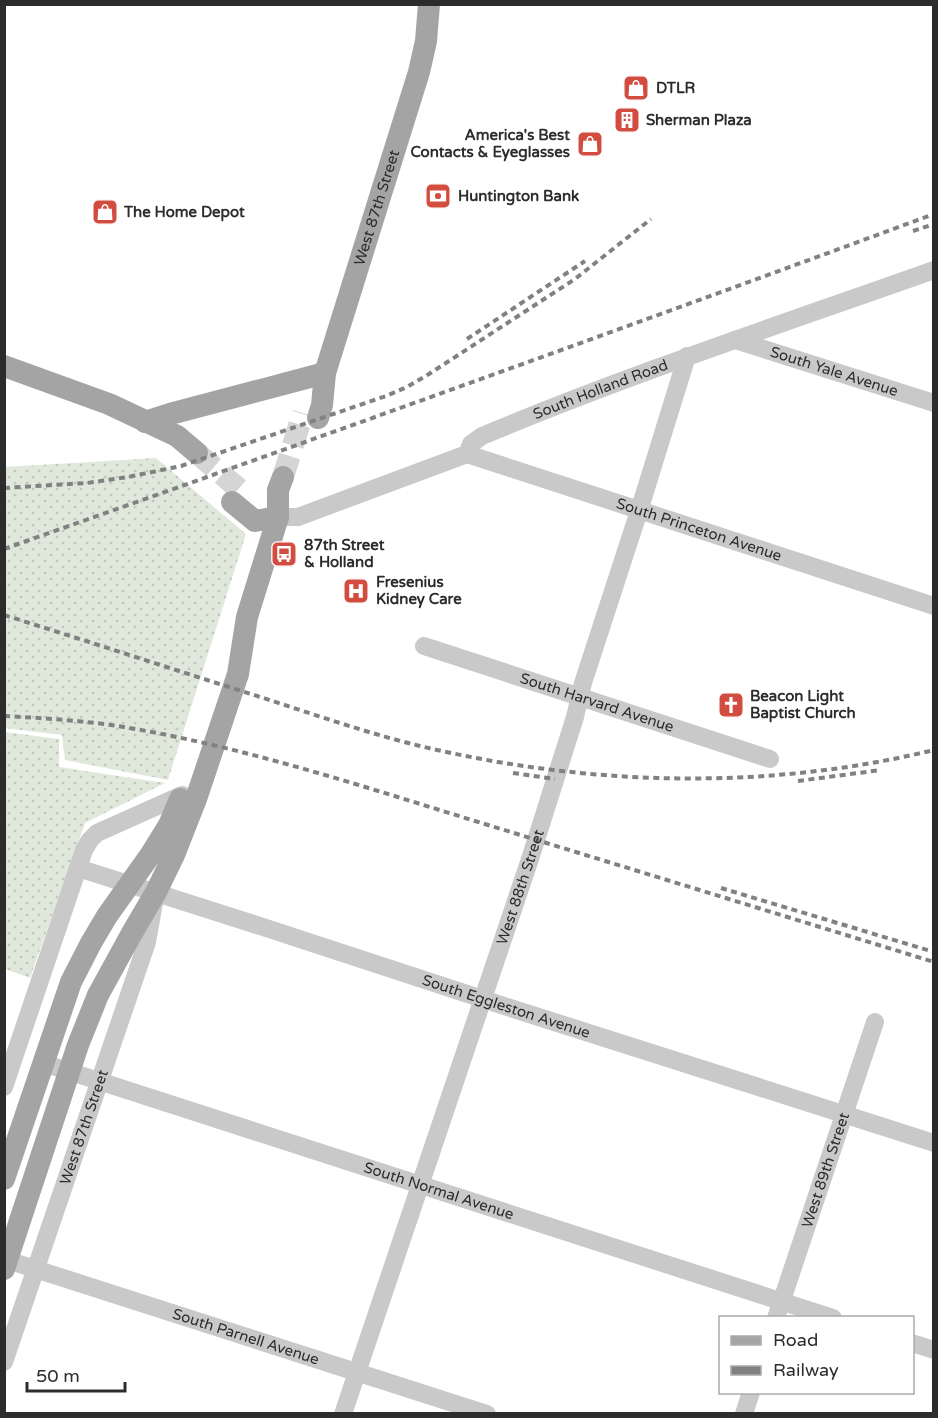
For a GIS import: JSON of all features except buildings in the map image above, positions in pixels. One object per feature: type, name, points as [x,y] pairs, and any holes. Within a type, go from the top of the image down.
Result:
[{"type":"main road","name":"West 87th Street","points":[[310,416],[322,405],[325,373],[419,72],[426,41],[429,4]]},
{"type":"main road","points":[[4,366],[109,404],[145,422],[166,446],[190,457]]},
{"type":"main road","points":[[145,422],[325,373]]},
{"type":"main road","name":"West 87th Street","points":[[5,1263],[78,1045],[98,995],[156,892],[174,855],[196,799],[237,674],[248,617],[278,517],[278,490],[290,480]]},
{"type":"main road","points":[[239,500],[278,517]]},
{"type":"main road","name":"West 87th Street","points":[[4,1179],[71,982],[107,916],[169,825],[182,795],[223,669],[248,617]]},
{"type":"street","name":"South Holland Road","points":[[278,517],[298,517],[410,476],[467,454],[471,444],[482,436],[555,405],[933,270]]},
{"type":"street","name":"South Yale Avenue","points":[[735,340],[933,403]]},
{"type":"street","name":"West 88th Street","points":[[343,1413],[530,859],[687,356]]},
{"type":"street","name":"South Princeton Avenue","points":[[467,454],[933,606]]},
{"type":"street","name":"South Harvard Avenue","points":[[424,646],[770,759]]},
{"type":"street","points":[[6,1077],[84,850],[90,840],[97,833],[182,795]]},
{"type":"street","name":"South Eggleston Avenue","points":[[78,868],[933,1143]]},
{"type":"street","name":"West 87th Street","points":[[4,1362],[147,942],[156,892]]},
{"type":"street","name":"West 89th Street","points":[[779,1309],[875,1023]]},
{"type":"street","name":"South Normal Avenue","points":[[43,1063],[420,1184],[779,1309],[826,1316]]},
{"type":"street","name":"South Parnell Avenue","points":[[5,1263],[36,1269],[487,1413]]},
{"type":"street","points":[[914,1344],[933,1350]]},
{"type":"street","points":[[744,1413],[750,1394]]},
{"type":"shaded area","points":[[156,458],[246,534],[168,780],[65,760],[62,735],[4,728],[5,467]]},
{"type":"shaded area","points":[[5,732],[59,739],[59,767],[165,783],[85,823],[30,978],[5,969]]},
{"type":"tunnel","points":[[283,477],[303,413]]},
{"type":"tunnel","points":[[197,453],[247,496]]},
{"type":"railway","points":[[4,549],[934,214]]},
{"type":"railway","points":[[4,488],[87,483],[181,466],[386,396],[429,374],[575,279],[651,219]]},
{"type":"railway","points":[[913,231],[934,224]]},
{"type":"railway","points":[[467,339],[585,261]]},
{"type":"railway","points":[[4,615],[377,734],[420,746],[483,759],[547,769],[612,776],[741,777],[806,772],[870,763],[934,750]]},
{"type":"railway","points":[[4,716],[111,725],[249,754],[385,793],[934,962]]},
{"type":"railway","points":[[798,781],[881,770]]},
{"type":"railway","points":[[513,773],[555,779]]},
{"type":"railway","points":[[721,888],[934,952]]},
{"type":"place","name":"DTLR","points":[[636,88]]},
{"type":"place","name":"Sherman Plaza","points":[[627,120]]},
{"type":"place","name":"America's Best Contacts & Eyeglasses","points":[[590,144]]},
{"type":"place","name":"Huntington Bank","points":[[438,196]]},
{"type":"place","name":"The Home Depot","points":[[105,212]]},
{"type":"place","name":"87th Street & Holland","points":[[284,554]]},
{"type":"place","name":"Fresenius Kidney Care","points":[[356,591]]},
{"type":"place","name":"Beacon Light Baptist Church","points":[[731,705]]}]
